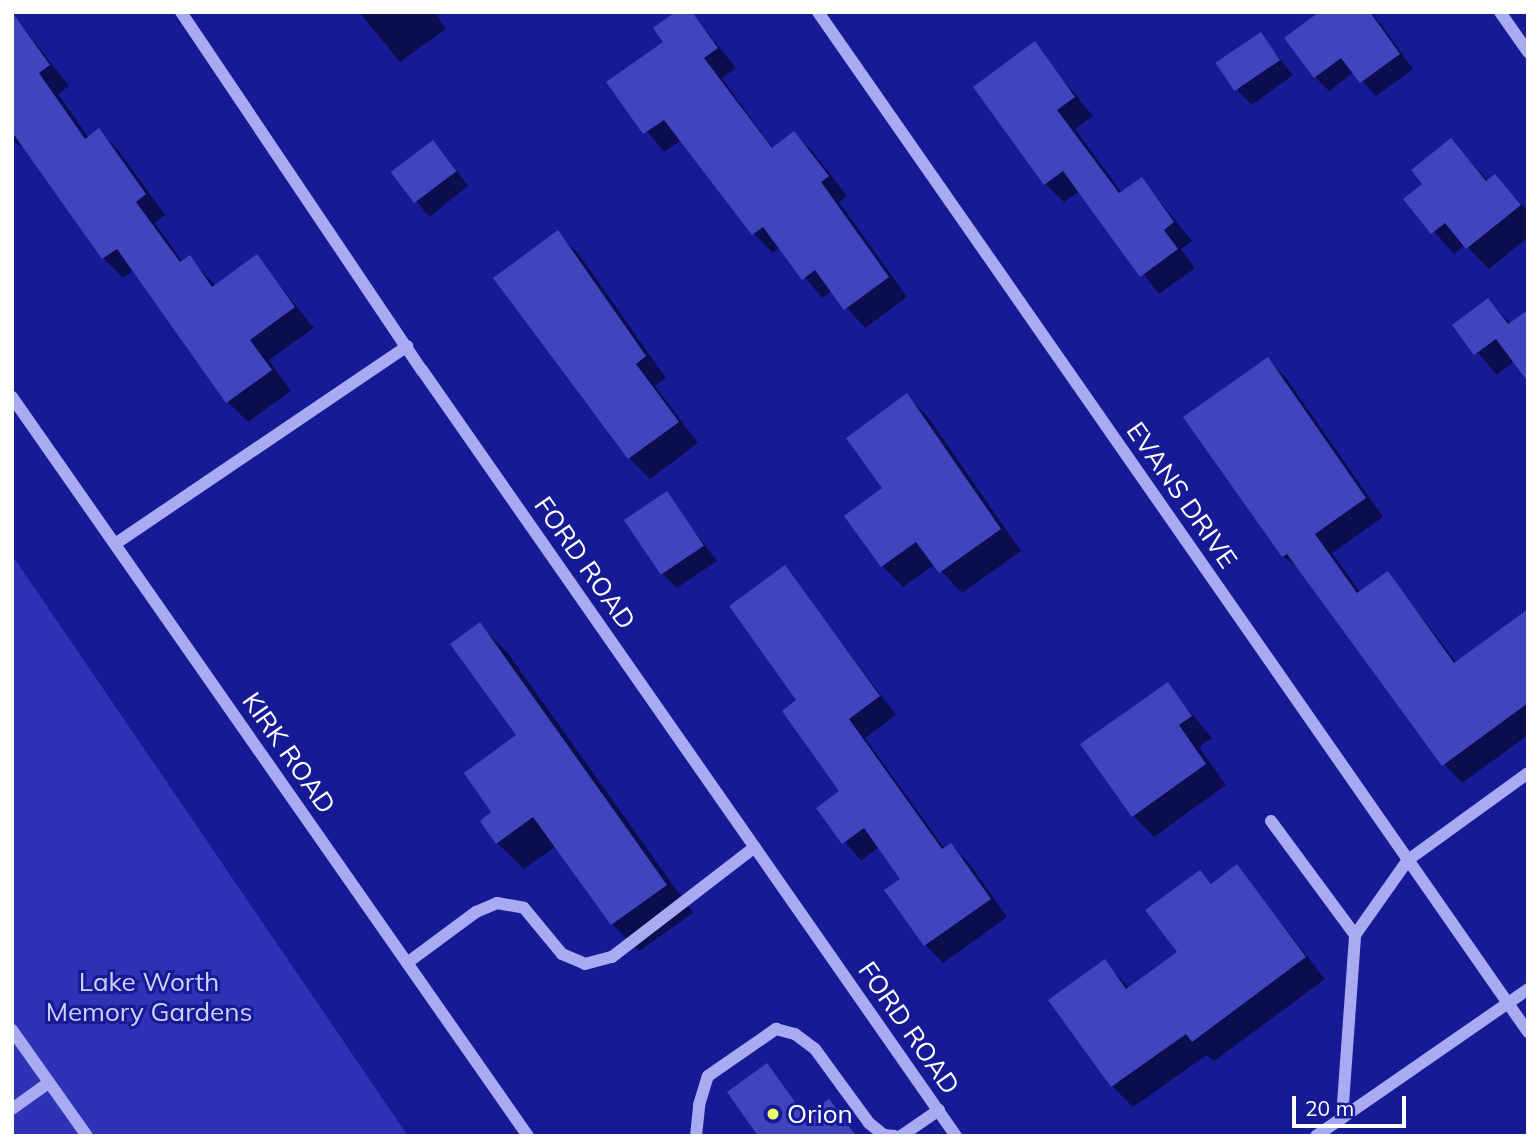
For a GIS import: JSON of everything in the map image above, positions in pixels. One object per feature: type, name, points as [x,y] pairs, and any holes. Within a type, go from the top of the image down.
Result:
[{"type":"street","name":"FORD ROAD","points":[[181,12],[407,346],[956,1136]]},
{"type":"street","name":"EVANS DRIVE","points":[[818,12],[1528,1032]]},
{"type":"street","points":[[1500,12],[1528,52]]},
{"type":"street","points":[[114,544],[407,346]]},
{"type":"street","name":"KIRK ROAD","points":[[12,397],[528,1136]]},
{"type":"street","points":[[1342,1118],[1355,935],[1408,860],[1528,773]]},
{"type":"street","points":[[1271,821],[1355,935]]},
{"type":"street","points":[[407,963],[475,912],[497,903],[524,908],[562,954],[585,964],[612,957],[755,847]]},
{"type":"street","points":[[1316,1136],[1528,989]]},
{"type":"street","points":[[696,1136],[699,1105],[708,1076],[776,1029],[795,1034],[815,1049],[869,1124],[887,1135]]},
{"type":"street","points":[[12,1030],[87,1136]]},
{"type":"street","points":[[12,1109],[48,1083]]},
{"type":"street","points":[[901,1136],[939,1111]]},
{"type":"green space","name":"Lake Worth Memory Gardens","points":[[12,555],[408,1136],[12,1136]]},
{"type":"building","points":[[12,12],[50,65],[39,73],[85,139],[99,128],[146,194],[136,202],[180,262],[190,255],[212,287],[257,254],[295,307],[250,340],[272,370],[226,403],[117,249],[102,259],[12,132]]},
{"type":"building","points":[[675,12],[692,12],[718,48],[704,58],[772,148],[794,131],[829,176],[821,182],[889,277],[844,310],[815,270],[802,280],[763,227],[752,235],[664,120],[643,134],[606,82],[663,42],[653,28]]},
{"type":"building","points":[[1319,12],[1370,12],[1400,54],[1360,83],[1341,58],[1314,78],[1284,38]]},
{"type":"building","points":[[1261,32],[1280,60],[1234,91],[1215,63]]},
{"type":"building","points":[[1035,41],[1075,97],[1057,110],[1119,193],[1142,177],[1174,222],[1164,230],[1178,249],[1140,277],[1063,171],[1044,185],[973,87]]},
{"type":"building","points":[[1451,138],[1486,181],[1495,174],[1521,205],[1466,249],[1445,223],[1431,234],[1403,199],[1422,184],[1411,170]]},
{"type":"building","points":[[433,140],[456,171],[414,203],[391,172]]},
{"type":"building","points":[[558,230],[646,356],[636,364],[679,422],[628,459],[493,278]]},
{"type":"building","points":[[1488,298],[1508,324],[1528,310],[1528,382],[1496,339],[1474,355],[1452,325]]},
{"type":"building","points":[[1268,357],[1366,498],[1315,534],[1357,593],[1388,571],[1454,663],[1528,609],[1528,703],[1442,766],[1287,554],[1282,557],[1183,417]]},
{"type":"building","points":[[907,393],[1001,529],[939,573],[916,542],[881,567],[844,516],[882,488],[846,438]]},
{"type":"building","points":[[667,491],[704,546],[661,575],[624,520]]},
{"type":"building","points":[[785,565],[880,696],[849,719],[942,849],[951,843],[991,899],[924,946],[884,890],[900,879],[864,828],[842,844],[816,808],[839,791],[782,711],[796,700],[729,606]]},
{"type":"building","points":[[480,622],[667,885],[611,925],[533,817],[496,844],[480,821],[491,812],[464,773],[516,735],[450,644]]},
{"type":"building","points":[[1168,682],[1192,716],[1179,725],[1206,764],[1132,817],[1080,744]]},
{"type":"building","points":[[1237,864],[1306,957],[1192,1042],[1186,1034],[1111,1087],[1048,1000],[1105,959],[1126,989],[1177,952],[1145,910],[1200,870],[1211,884]]},
{"type":"building","name":"Orion","points":[[767,1063],[805,1116],[829,1099],[856,1136],[758,1136],[727,1092]]},
{"type":"place","name":"Orion","points":[[773,1114]]}]
